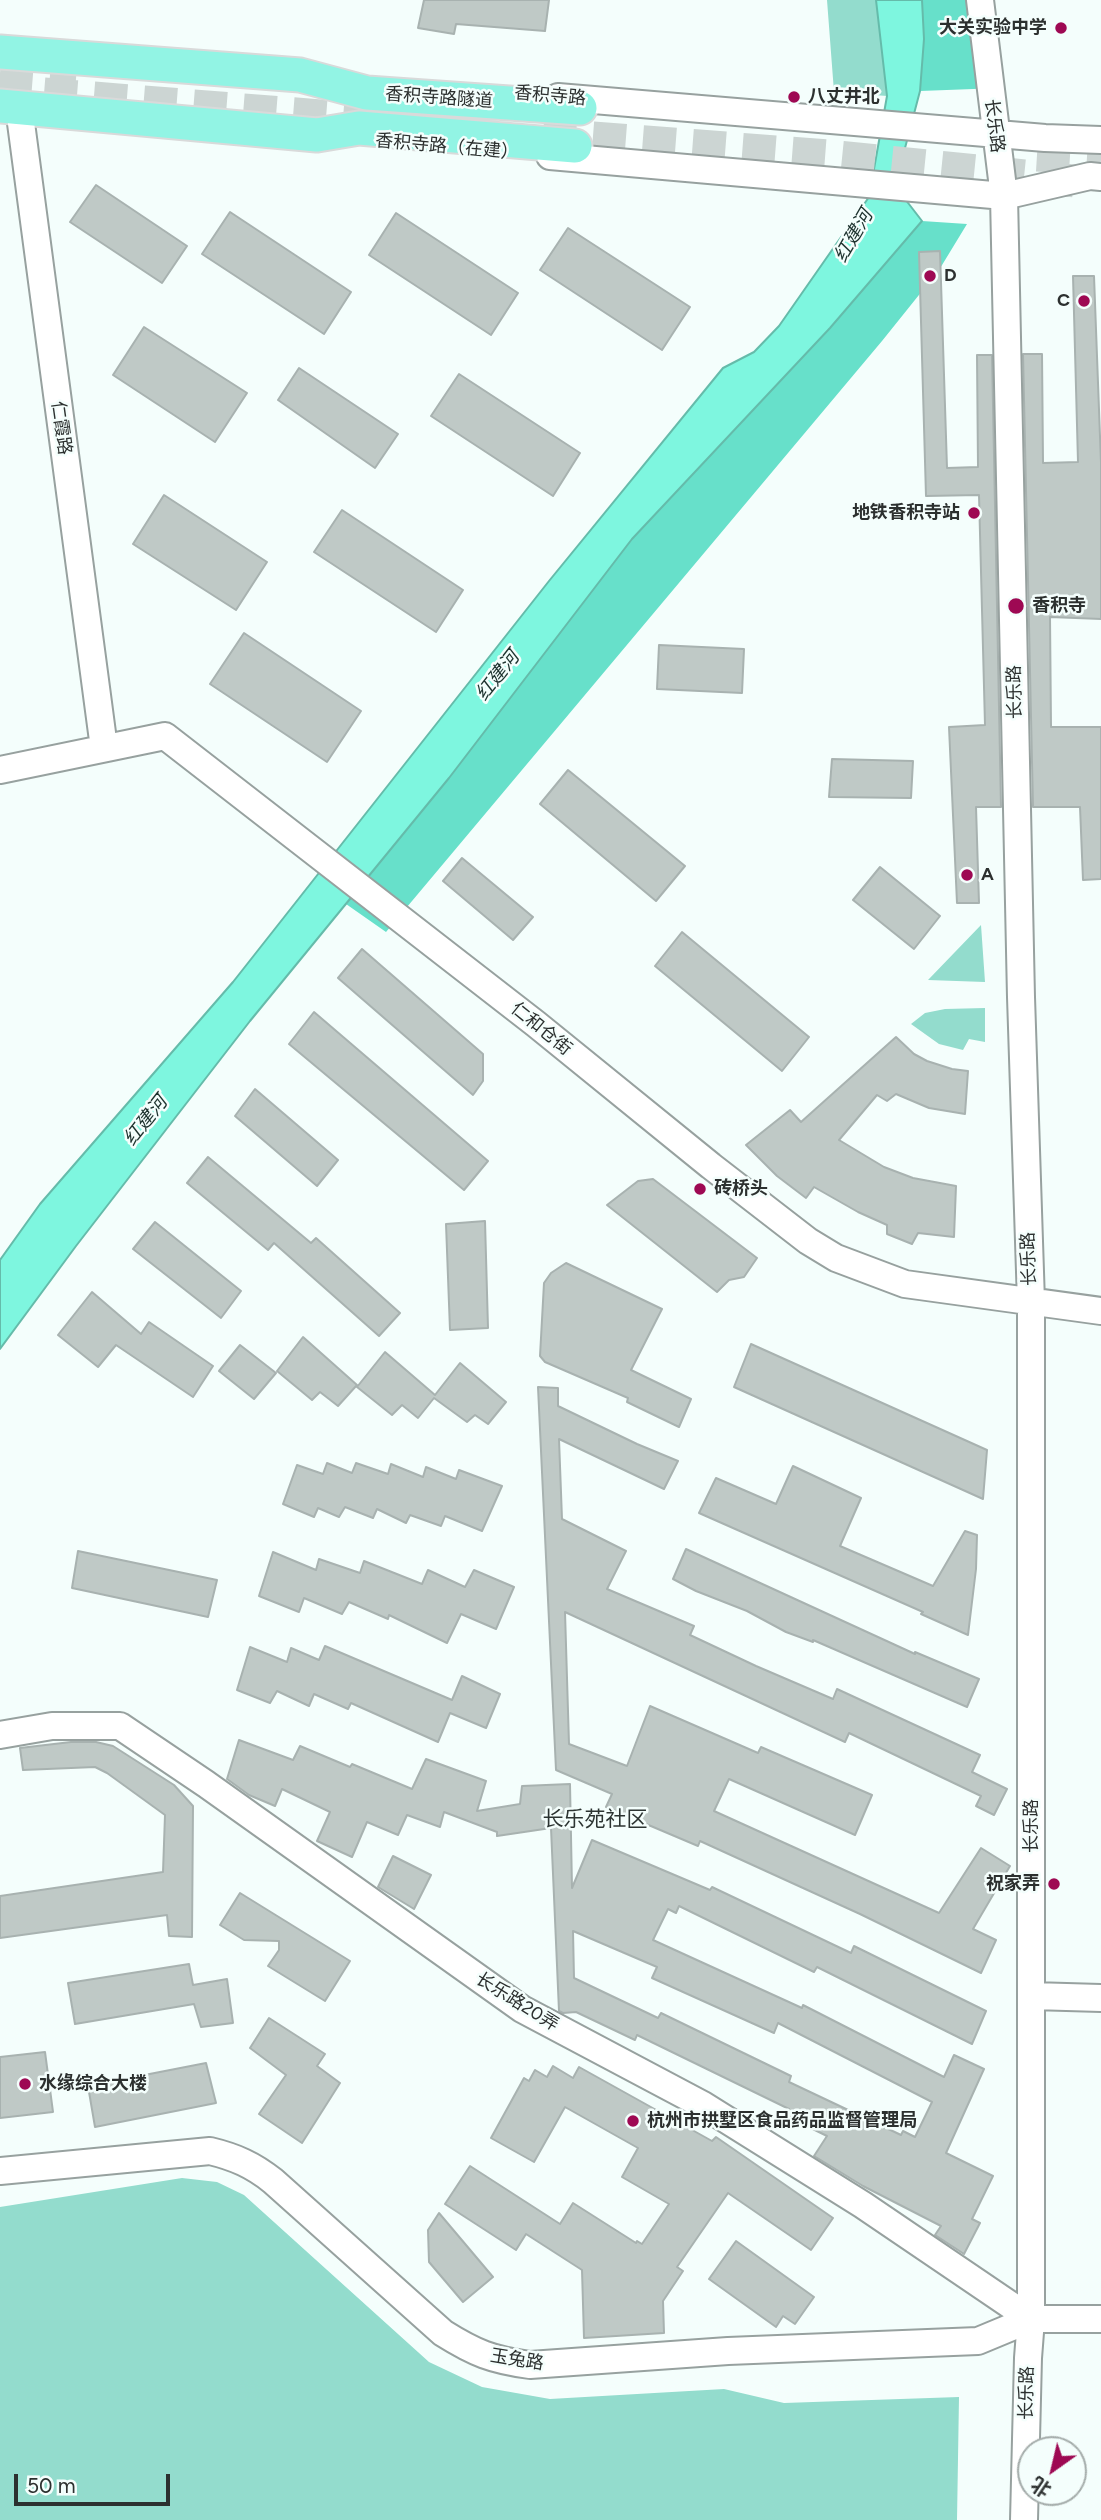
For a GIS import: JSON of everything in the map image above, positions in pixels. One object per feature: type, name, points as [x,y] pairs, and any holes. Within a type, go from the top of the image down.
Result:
[{"type":"main road","name":"香积寺路","points":[[0,52],[300,75]]},
{"type":"main road","name":"香积寺路隧道","points":[[300,75],[367,93],[580,108]]},
{"type":"main road","name":"香积寺路（在建）","points":[[9,107],[317,135]]},
{"type":"main road","name":"香积寺路隧道","points":[[317,135],[359,128],[575,146]]},
{"type":"street","name":"长乐路","points":[[980,0],[1004,196],[1021,998],[1031,1302],[1031,2319],[1024,2520]]},
{"type":"street","name":"香积寺路","points":[[300,75],[995,134],[1101,140]]},
{"type":"street","name":"仁霞路","points":[[9,107],[104,748]]},
{"type":"street","name":"香积寺路（在建）","points":[[317,135],[1004,196]]},
{"type":"street","points":[[1004,196],[1090,176],[1101,177]]},
{"type":"street","name":"仁和仓街","points":[[0,770],[165,736],[722,1174],[827,1252],[867,1271],[905,1284],[1101,1311]]},
{"type":"street","name":"长乐路20弄","points":[[0,1735],[52,1726],[120,1726],[522,2009],[703,2105],[863,2205],[1031,2319]]},
{"type":"street","points":[[1032,1996],[1101,1998]]},
{"type":"street","name":"玉兔路","points":[[0,2171],[210,2151],[238,2158],[273,2180],[443,2333],[474,2352],[506,2362],[530,2365],[728,2351],[978,2341],[1031,2319],[1101,2319]]},
{"type":"shaded area","points":[[827,0],[876,0],[887,96],[834,92]]},
{"type":"shaded area","points":[[922,0],[988,0],[1000,88],[920,91],[924,39]]},
{"type":"shaded area","points":[[922,221],[967,224],[939,270],[882,341],[386,932],[346,904],[449,778],[632,539],[830,328]]},
{"type":"shaded area","points":[[981,925],[985,982],[928,980]]},
{"type":"shaded area","points":[[985,1008],[985,1042],[969,1039],[963,1050],[939,1044],[911,1024],[925,1013],[945,1009]]},
{"type":"shaded area","points":[[182,2178],[217,2182],[244,2195],[429,2362],[482,2387],[550,2399],[724,2389],[784,2403],[959,2397],[957,2520],[0,2520],[0,2207]]},
{"type":"water","name":"红建河","points":[[876,0],[922,0],[924,39],[920,91],[895,186],[922,221],[830,328],[632,539],[449,778],[250,1021],[0,1349],[0,1260],[40,1204],[233,982],[549,581],[723,368],[754,352],[779,326],[869,197],[887,96]]},
{"type":"building","points":[[424,0],[549,0],[545,31],[456,24],[454,34],[418,28]]},
{"type":"building","points":[[96,185],[187,246],[162,283],[70,222]]},
{"type":"building","points":[[230,212],[351,292],[324,334],[202,254]]},
{"type":"building","points":[[396,213],[518,293],[491,335],[369,255]]},
{"type":"building","points":[[568,228],[690,307],[662,350],[540,270]]},
{"type":"building","points":[[940,251],[947,468],[978,467],[977,355],[992,355],[1001,807],[976,807],[979,903],[957,903],[949,727],[985,725],[979,495],[926,496],[919,252]]},
{"type":"building","points":[[1073,276],[1094,276],[1101,463],[1101,619],[1050,617],[1051,727],[1101,727],[1101,879],[1083,880],[1080,807],[1033,807],[1023,354],[1042,354],[1043,463],[1078,462]]},
{"type":"building","points":[[144,327],[247,393],[215,442],[113,375]]},
{"type":"building","points":[[299,368],[398,434],[375,468],[278,400]]},
{"type":"building","points":[[459,374],[580,453],[553,496],[431,416]]},
{"type":"building","points":[[164,495],[267,562],[236,610],[133,544]]},
{"type":"building","points":[[342,510],[463,590],[436,632],[314,552]]},
{"type":"building","points":[[244,633],[361,711],[327,762],[210,684]]},
{"type":"building","points":[[659,645],[744,649],[742,693],[657,689]]},
{"type":"building","points":[[832,759],[913,761],[911,798],[829,797]]},
{"type":"building","points":[[568,770],[685,866],[656,901],[540,804]]},
{"type":"building","points":[[462,858],[533,917],[513,940],[443,881]]},
{"type":"building","points":[[880,867],[940,916],[914,949],[853,900]]},
{"type":"building","points":[[682,932],[809,1037],[782,1071],[655,966]]},
{"type":"building","points":[[362,949],[483,1054],[483,1081],[473,1095],[338,978]]},
{"type":"building","points":[[314,1012],[488,1161],[464,1190],[289,1044]]},
{"type":"building","points":[[896,1037],[914,1054],[927,1061],[968,1071],[965,1114],[929,1108],[896,1094],[887,1101],[877,1095],[839,1140],[884,1167],[913,1178],[956,1186],[954,1237],[918,1233],[912,1244],[887,1234],[887,1225],[814,1187],[806,1198],[777,1176],[746,1145],[790,1110],[801,1122]]},
{"type":"building","points":[[255,1089],[338,1160],[317,1186],[235,1116]]},
{"type":"building","points":[[208,1157],[311,1243],[316,1238],[400,1313],[379,1336],[274,1243],[268,1250],[187,1183]]},
{"type":"building","points":[[653,1179],[757,1258],[744,1277],[729,1280],[717,1292],[607,1205],[638,1181]]},
{"type":"building","points":[[485,1221],[488,1328],[450,1330],[446,1224]]},
{"type":"building","points":[[155,1222],[241,1291],[221,1318],[133,1249]]},
{"type":"building","points":[[566,1263],[662,1309],[631,1370],[691,1399],[679,1427],[627,1402],[628,1398],[545,1362],[540,1356],[544,1283],[551,1273]]},
{"type":"building","points":[[92,1292],[141,1334],[149,1322],[213,1366],[193,1397],[116,1345],[98,1367],[58,1335]]},
{"type":"building","points":[[303,1337],[357,1385],[338,1406],[320,1392],[312,1400],[277,1371]]},
{"type":"building","points":[[751,1344],[987,1450],[983,1499],[734,1387]]},
{"type":"building","points":[[240,1345],[276,1373],[254,1399],[219,1371]]},
{"type":"building","points":[[385,1352],[435,1395],[460,1363],[506,1402],[488,1424],[475,1415],[467,1422],[434,1398],[418,1418],[402,1405],[392,1415],[357,1387]]},
{"type":"building","points":[[538,1387],[558,1388],[558,1406],[678,1461],[664,1489],[559,1439],[562,1519],[626,1551],[607,1589],[694,1626],[690,1635],[756,1666],[833,1699],[837,1689],[980,1755],[972,1772],[1007,1789],[994,1815],[976,1806],[981,1796],[849,1733],[845,1742],[565,1612],[569,1744],[627,1766],[650,1706],[758,1753],[761,1747],[872,1795],[855,1835],[729,1779],[714,1811],[939,1913],[981,1848],[1010,1866],[973,1929],[996,1940],[981,1973],[700,1841],[698,1846],[606,1807],[612,1794],[556,1770]]},
{"type":"building","points":[[327,1463],[352,1473],[356,1463],[388,1474],[391,1464],[423,1477],[426,1467],[456,1479],[459,1470],[502,1486],[482,1531],[445,1516],[441,1526],[410,1515],[406,1523],[377,1509],[373,1518],[345,1507],[339,1517],[318,1508],[314,1517],[283,1504],[297,1465],[323,1474]]},
{"type":"building","points":[[793,1466],[861,1498],[840,1546],[933,1586],[965,1531],[977,1535],[968,1635],[921,1614],[923,1612],[699,1513],[716,1478],[776,1504]]},
{"type":"building","points":[[686,1549],[915,1654],[979,1679],[967,1707],[813,1640],[786,1632],[747,1611],[673,1579]]},
{"type":"building","points":[[78,1551],[217,1580],[208,1617],[72,1588]]},
{"type":"building","points":[[273,1552],[316,1570],[319,1559],[360,1573],[364,1561],[422,1584],[428,1570],[465,1587],[474,1570],[514,1587],[496,1629],[461,1614],[447,1643],[389,1615],[388,1619],[349,1602],[342,1614],[304,1598],[299,1612],[259,1596]]},
{"type":"building","points":[[325,1646],[452,1700],[462,1676],[500,1694],[486,1728],[450,1713],[438,1742],[351,1703],[348,1709],[314,1694],[309,1706],[277,1691],[270,1703],[237,1690],[250,1647],[287,1662],[291,1648],[319,1660]]},
{"type":"building","points":[[239,1740],[293,1760],[300,1746],[412,1789],[426,1759],[486,1781],[477,1811],[520,1804],[522,1786],[570,1784],[572,1888],[592,1840],[710,1890],[712,1887],[851,1953],[854,1946],[986,2011],[972,2044],[817,1967],[814,1972],[679,1906],[676,1913],[668,1909],[653,1940],[802,2008],[803,2005],[944,2077],[954,2055],[984,2069],[946,2153],[993,2176],[972,2219],[980,2223],[964,2254],[935,2235],[941,2226],[863,2186],[814,2156],[827,2136],[786,2116],[789,2109],[637,2035],[635,2040],[576,2012],[559,2011],[551,1828],[497,1836],[497,1832],[444,1812],[440,1827],[407,1815],[398,1835],[367,1822],[352,1857],[317,1841],[330,1812],[282,1789],[275,1806],[249,1795],[227,1779]],"holes":[[[573,1931],[657,1967],[652,1978],[774,2033],[778,2023],[932,2102],[915,2137],[903,2131],[901,2135],[789,2082],[791,2076],[661,2013],[658,2018],[574,1978]]]},
{"type":"building","points":[[96,1742],[113,1746],[174,1785],[193,1806],[192,1937],[169,1936],[167,1915],[0,1938],[0,1896],[163,1872],[165,1815],[95,1767],[23,1770],[20,1748]]},
{"type":"building","points":[[393,1856],[431,1875],[414,1909],[378,1887]]},
{"type":"building","points":[[240,1893],[350,1961],[325,2001],[268,1966],[279,1950],[279,1941],[244,1940],[220,1925]]},
{"type":"building","points":[[189,1964],[193,1985],[227,1979],[233,2023],[201,2027],[194,2004],[75,2024],[68,1983]]},
{"type":"building","points":[[269,2018],[325,2054],[317,2066],[340,2083],[302,2143],[259,2114],[286,2075],[250,2048]]},
{"type":"building","name":"水缘综合大楼","points":[[45,2052],[53,2112],[0,2118],[0,2057]]},
{"type":"building","points":[[206,2063],[216,2103],[95,2127],[88,2086]]},
{"type":"building","points":[[553,2066],[573,2078],[579,2067],[712,2141],[716,2137],[833,2218],[811,2250],[728,2193],[677,2267],[683,2271],[663,2301],[664,2333],[584,2338],[582,2270],[526,2234],[516,2250],[445,2204],[470,2166],[560,2224],[573,2203],[636,2243],[637,2241],[642,2244],[669,2204],[622,2177],[638,2148],[565,2107],[534,2162],[491,2138],[524,2078],[529,2081],[535,2070],[547,2077]]},
{"type":"building","points":[[439,2213],[493,2277],[463,2302],[429,2262],[428,2230]]},
{"type":"building","points":[[736,2241],[814,2297],[795,2324],[783,2316],[776,2327],[709,2279]]},
{"type":"tunnel","points":[[0,73],[76,79]]},
{"type":"tunnel","points":[[44,94],[371,120]]},
{"type":"tunnel","points":[[543,134],[829,156],[1075,181]]},
{"type":"tunnel","points":[[1037,155],[1101,159]]},
{"type":"place","name":"大关实验中学","points":[[1061,28]]},
{"type":"place","name":"八丈井北","points":[[794,97]]},
{"type":"place","name":"D","points":[[930,276]]},
{"type":"place","name":"C","points":[[1084,301]]},
{"type":"place","name":"地铁香积寺站","points":[[974,513]]},
{"type":"place","name":"香积寺","points":[[1016,606]]},
{"type":"place","name":"A","points":[[967,875]]},
{"type":"place","name":"砖桥头","points":[[700,1189]]},
{"type":"place","name":"祝家弄","points":[[1054,1884]]},
{"type":"place","name":"水缘综合大楼","points":[[25,2084]]},
{"type":"place","name":"杭州市拱墅区食品药品监督管理局","points":[[633,2121]]},
{"type":"district","name":"长乐苑社区","points":[[595,1820]]}]
